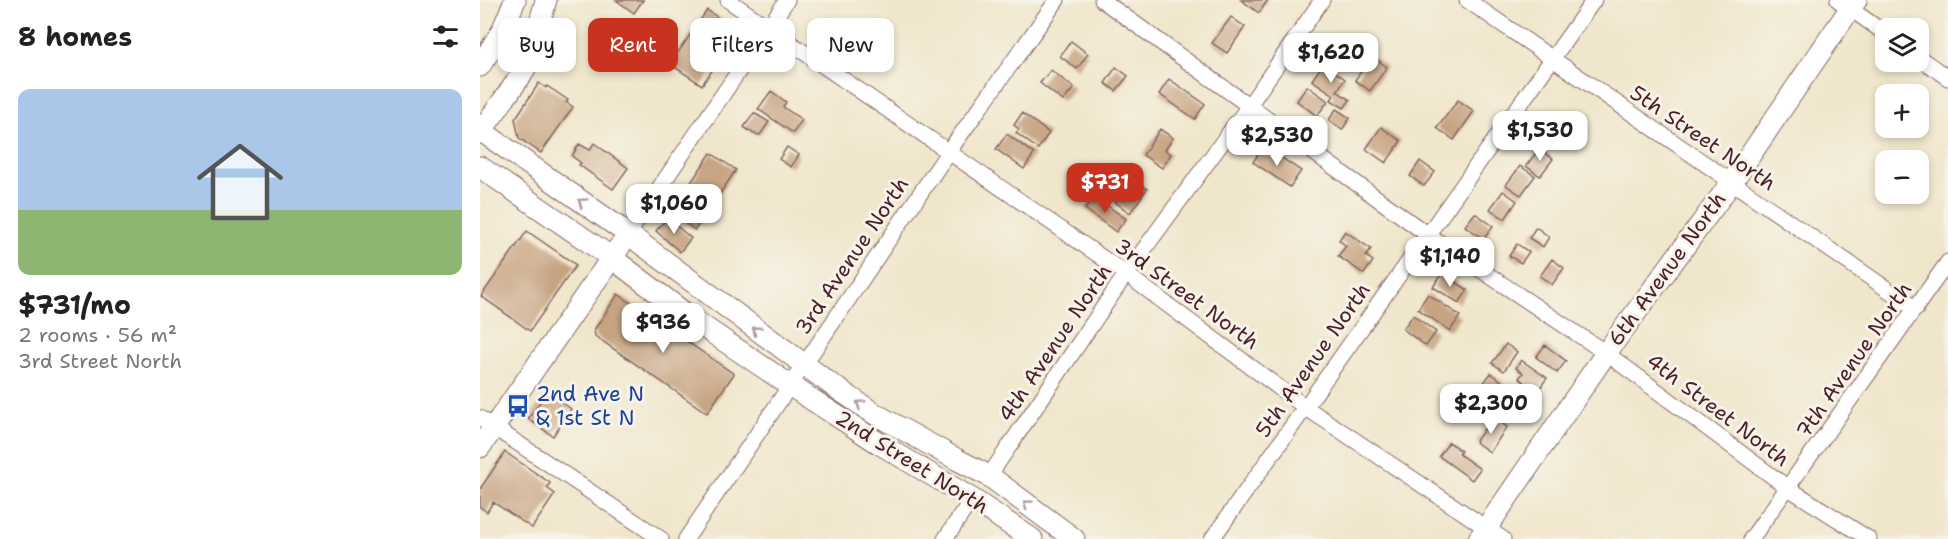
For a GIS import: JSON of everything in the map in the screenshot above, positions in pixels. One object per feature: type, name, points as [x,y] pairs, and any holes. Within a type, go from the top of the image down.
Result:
[{"type":"main road","points":[[480,66],[502,31],[515,0]]},
{"type":"main road","points":[[546,0],[537,36],[526,66],[481,132],[628,234],[803,365],[875,414],[989,476],[1074,539]]},
{"type":"main road","name":"6th Avenue North","points":[[1490,535],[1606,353],[1731,183],[1848,3]]},
{"type":"main road","name":"2nd Street North","points":[[480,167],[612,258],[695,321],[791,386],[1032,539]]},
{"type":"main road","points":[[480,447],[487,422],[628,234]]},
{"type":"street","name":"3rd Street North","points":[[728,0],[754,18]]},
{"type":"street","points":[[775,18],[787,0]]},
{"type":"street","name":"3rd Avenue North","points":[[686,539],[949,151],[1057,0]]},
{"type":"street","name":"4th Street North","points":[[1102,0],[1428,235],[1606,353],[1788,488],[1869,539]]},
{"type":"street","name":"4th Avenue North","points":[[989,476],[1126,274],[1248,107],[1322,0]]},
{"type":"street","name":"5th Street North","points":[[1467,0],[1916,309]]},
{"type":"street","name":"5th Avenue North","points":[[1212,539],[1594,0]]},
{"type":"street","points":[[1848,3],[1875,25]]},
{"type":"street","name":"3rd Street North","points":[[795,46],[1126,274],[1305,407],[1490,535]]},
{"type":"street","points":[[1929,65],[1948,78]]},
{"type":"street","points":[[628,234],[738,72]]},
{"type":"street","name":"7th Avenue North","points":[[1750,539],[1948,262]]},
{"type":"street","points":[[487,422],[661,539]]},
{"type":"street","points":[[945,539],[972,499]]},
{"type":"building","points":[[616,0],[643,0],[634,13]]},
{"type":"building","points":[[1241,0],[1268,0],[1259,13]]},
{"type":"building","points":[[707,10],[719,18],[702,18]]},
{"type":"building","points":[[1231,17],[1245,27],[1227,53],[1212,43]]},
{"type":"building","points":[[690,35],[690,72],[711,72],[702,85],[678,69],[678,52]]},
{"type":"building","points":[[1071,41],[1088,54],[1077,69],[1060,56]]},
{"type":"building","points":[[1372,56],[1387,67],[1370,91],[1355,80]]},
{"type":"building","points":[[1323,64],[1345,79],[1337,91],[1350,100],[1344,108],[1331,100],[1334,95],[1312,80]]},
{"type":"building","points":[[1116,67],[1128,76],[1116,91],[1105,83]]},
{"type":"building","points":[[1051,70],[1074,88],[1063,101],[1040,83]]},
{"type":"building","points":[[1169,79],[1205,104],[1195,119],[1159,94]]},
{"type":"building","points":[[539,83],[568,100],[566,102],[573,107],[541,153],[519,138],[515,119]]},
{"type":"building","points":[[1307,86],[1328,101],[1317,116],[1297,101]]},
{"type":"building","points":[[771,91],[786,102],[783,107],[802,120],[793,133],[758,109]]},
{"type":"building","points":[[1458,100],[1474,111],[1454,140],[1437,128]]},
{"type":"building","points":[[1336,109],[1350,118],[1342,130],[1329,120]]},
{"type":"building","points":[[754,113],[769,122],[760,135],[744,127]]},
{"type":"building","points":[[1022,113],[1049,133],[1038,149],[1016,133],[1019,129],[1014,125]]},
{"type":"building","points":[[1381,127],[1401,141],[1386,163],[1366,149]]},
{"type":"building","points":[[1160,129],[1173,138],[1165,150],[1171,154],[1162,168],[1143,155]]},
{"type":"building","points":[[1007,134],[1034,154],[1024,169],[996,149]]},
{"type":"building","points":[[594,143],[628,168],[613,189],[579,165],[581,163],[572,156],[579,144],[590,150]]},
{"type":"building","points":[[1264,146],[1301,171],[1290,187],[1253,162]]},
{"type":"building","points":[[787,147],[799,155],[791,167],[779,159]]},
{"type":"building","points":[[1539,149],[1553,159],[1540,176],[1526,166]]},
{"type":"building","points":[[711,153],[736,170],[695,230],[670,213]]},
{"type":"building","points":[[1420,161],[1435,172],[1424,186],[1410,176]]},
{"type":"building","points":[[1520,166],[1535,176],[1521,195],[1506,185]]},
{"type":"building","points":[[1132,178],[1147,189],[1130,213],[1115,202]]},
{"type":"building","points":[[1503,191],[1517,201],[1505,219],[1490,209]]},
{"type":"building","points":[[1094,196],[1126,219],[1116,232],[1085,209]]},
{"type":"building","points":[[1475,213],[1493,226],[1484,239],[1465,226]]},
{"type":"building","points":[[667,218],[691,238],[680,252],[656,231]]},
{"type":"building","points":[[1536,227],[1549,237],[1543,247],[1529,238]]},
{"type":"building","points":[[527,231],[576,265],[530,331],[481,296]]},
{"type":"building","points":[[1345,231],[1371,249],[1366,256],[1373,261],[1364,274],[1338,256],[1346,246],[1339,240]]},
{"type":"building","points":[[1517,244],[1529,252],[1521,263],[1509,256]]},
{"type":"building","points":[[1552,259],[1564,268],[1552,285],[1540,276]]},
{"type":"building","points":[[1442,273],[1468,290],[1459,303],[1433,287]]},
{"type":"building","points":[[618,294],[734,374],[707,413],[595,336],[594,330]]},
{"type":"building","points":[[1428,294],[1460,316],[1450,331],[1418,309]]},
{"type":"building","points":[[1413,315],[1436,332],[1426,346],[1403,329]]},
{"type":"building","points":[[1506,344],[1517,352],[1504,371],[1492,363]]},
{"type":"building","points":[[1545,345],[1566,361],[1557,373],[1536,357]]},
{"type":"building","points":[[1521,360],[1547,378],[1537,392],[1519,378],[1523,373],[1516,368]]},
{"type":"building","points":[[1491,373],[1504,383],[1491,402],[1477,392]]},
{"type":"building","points":[[547,392],[571,409],[553,436],[528,419]]},
{"type":"building","points":[[1493,417],[1507,427],[1490,452],[1475,442]]},
{"type":"building","points":[[1449,442],[1461,451],[1459,454],[1480,469],[1472,480],[1439,456]]},
{"type":"building","points":[[505,452],[550,483],[547,488],[555,494],[532,528],[493,502],[487,512],[480,507],[480,489]]},
{"type":"place","name":"2nd Ave N & 1st St N","points":[[518,406]]}]
